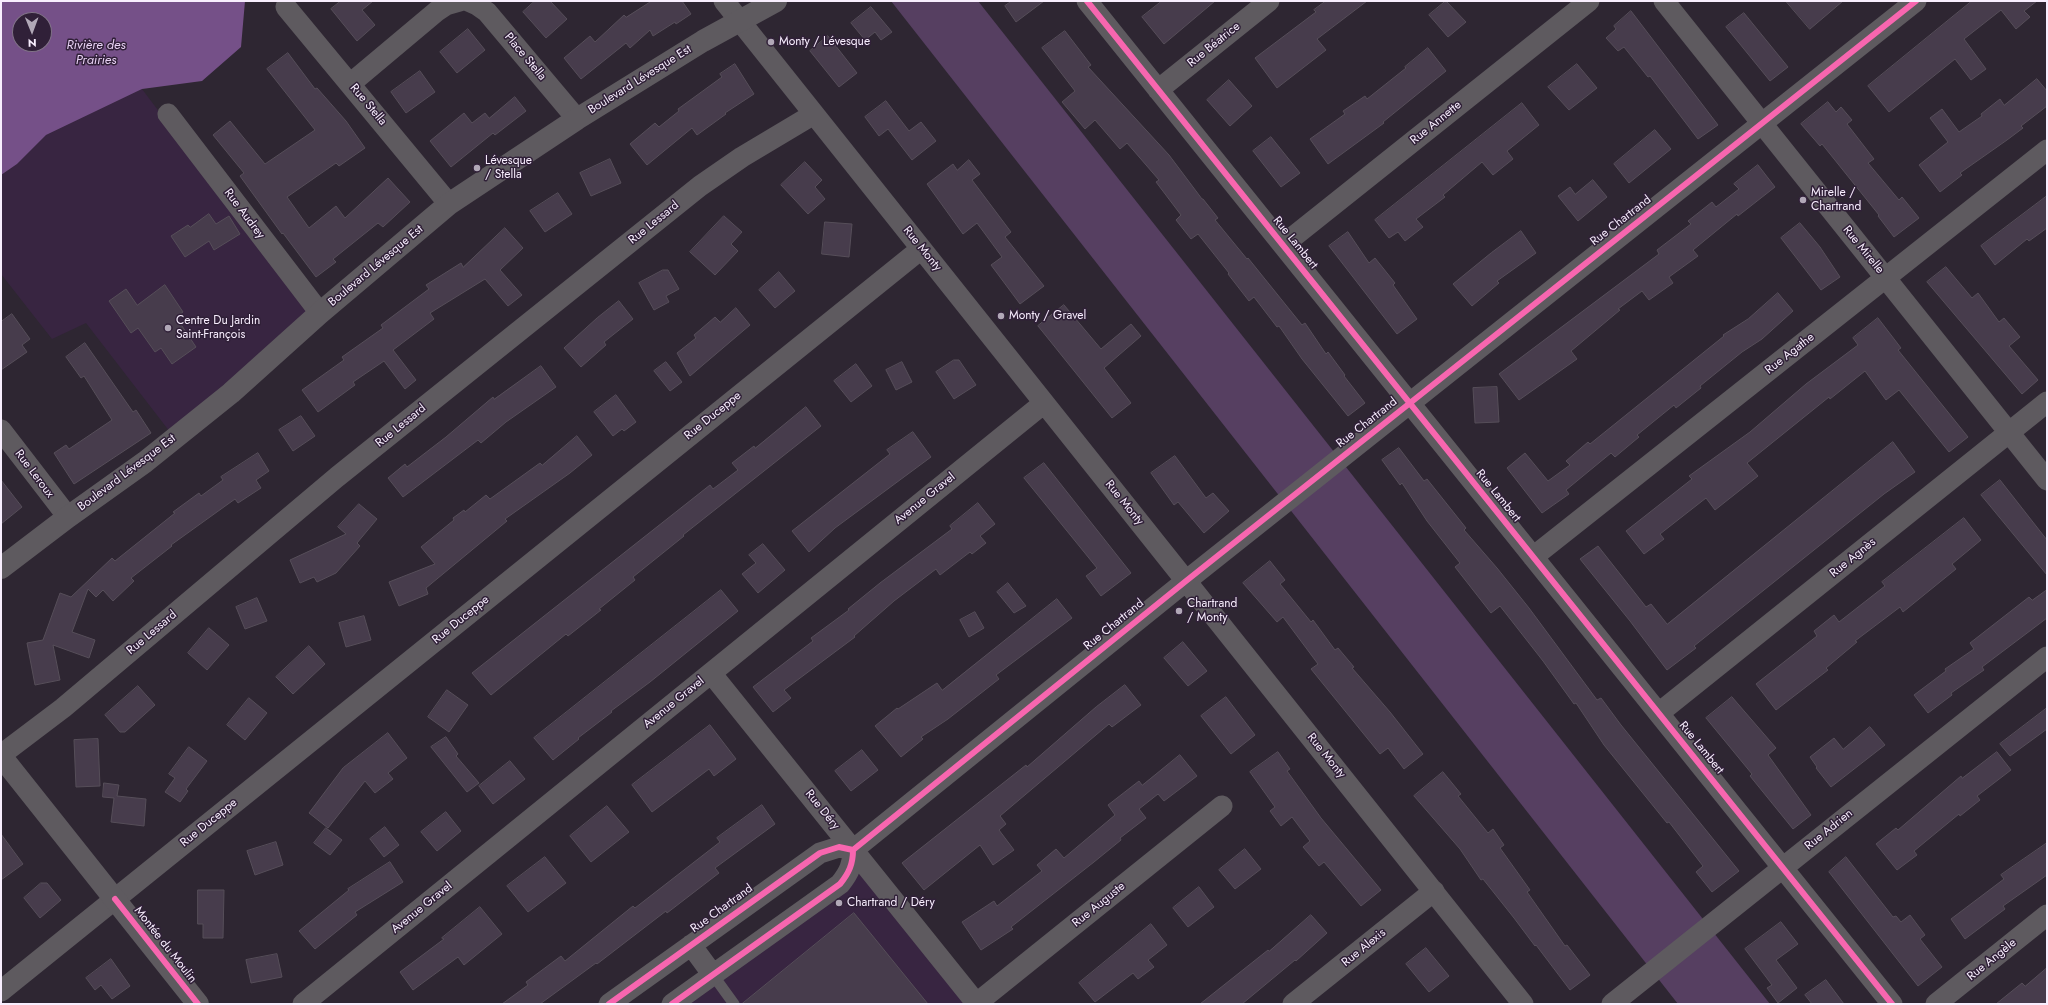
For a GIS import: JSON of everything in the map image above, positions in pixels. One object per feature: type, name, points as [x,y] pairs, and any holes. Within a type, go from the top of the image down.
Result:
[{"type":"street","points":[[350,84],[437,11],[446,5],[460,1]]},
{"type":"street","name":"Place Stella","points":[[468,1],[478,5],[487,12],[577,119]]},
{"type":"street","name":"Rue Monty","points":[[724,1],[1523,1004]]},
{"type":"street","name":"Boulevard Lévesque Est","points":[[1,568],[68,517],[145,462],[231,393],[320,313],[449,204],[577,119],[703,41],[741,22],[776,1]]},
{"type":"street","name":"Rue Lambert","points":[[1087,1],[1892,1004]]},
{"type":"street","name":"Rue Béatrice","points":[[1158,90],[1269,1]]},
{"type":"street","name":"Rue Annette","points":[[1283,245],[1589,1]]},
{"type":"street","name":"Rue Mirelle","points":[[1664,1],[2047,480]]},
{"type":"street","name":"Rue Chartrand","points":[[609,1004],[820,853],[838,847],[854,850],[1186,581],[1916,1]]},
{"type":"street","name":"Rue Stella","points":[[286,7],[449,204]]},
{"type":"street","name":"Rue Audrey","points":[[168,114],[320,313]]},
{"type":"street","name":"Rue Lessard","points":[[1,755],[63,708],[337,477],[700,186],[742,157],[814,114]]},
{"type":"street","name":"Rue Agathe","points":[[1533,557],[2047,150]]},
{"type":"street","name":"Rue Duceppe","points":[[1,990],[921,249]]},
{"type":"street","name":"Rue Agnès","points":[[1658,713],[2047,402]]},
{"type":"street","name":"Avenue Gravel","points":[[303,1004],[1044,403]]},
{"type":"street","name":"Rue Leroux","points":[[1,430],[68,517]]},
{"type":"street","name":"Rue Adrien","points":[[1612,1004],[2047,657]]},
{"type":"street","name":"Rue Déry","points":[[711,673],[977,1004]]},
{"type":"street","name":"Montée du Moulin","points":[[1,755],[198,1004]]},
{"type":"street","name":"Rue Auguste","points":[[977,1004],[1222,806]]},
{"type":"street","points":[[672,1004],[840,884],[848,875],[853,863],[854,850]]},
{"type":"street","name":"Rue Alexis","points":[[1293,1004],[1434,892]]},
{"type":"street","name":"Rue Angèle","points":[[1936,1004],[2047,915]]},
{"type":"street","name":"Rue Chartrand","points":[[691,945],[713,975]]},
{"type":"lane","points":[[713,975],[734,1004]]},
{"type":"shaded area","points":[[891,1],[978,1],[1770,1004],[1678,1004]]},
{"type":"shaded area","points":[[142,89],[310,312],[170,432],[86,323],[52,339],[1,274],[1,175],[17,164],[46,135]]},
{"type":"shaded area","points":[[862,871],[969,1004],[688,1004],[854,878]]},
{"type":"water","name":"Rivière des Prairies","points":[[1,1],[245,1],[241,47],[202,81],[142,89],[46,135],[17,164],[1,175]]},
{"type":"building","points":[[341,1],[373,1],[362,10],[375,25],[357,41],[331,9]]},
{"type":"building","points":[[535,1],[550,1],[567,19],[546,38],[523,12]]},
{"type":"building","points":[[652,1],[682,1],[691,14],[653,36],[650,30],[630,48],[626,43],[581,79],[564,58],[590,36],[595,42],[624,15],[626,17]]},
{"type":"building","points":[[1012,1],[1044,1],[1016,22],[1005,6]]},
{"type":"building","points":[[1162,1],[1215,1],[1164,44],[1142,17]]},
{"type":"building","points":[[1326,1],[1367,1],[1317,39],[1326,50],[1277,88],[1255,58],[1316,12],[1314,10]]},
{"type":"building","points":[[1446,1],[1466,22],[1448,37],[1429,15]]},
{"type":"building","points":[[1786,1],[1843,1],[1810,29]]},
{"type":"building","points":[[1972,1],[2037,1],[2024,11],[2030,17],[2016,29],[2001,10],[1964,39],[1986,69],[1971,80],[1955,59],[1889,112],[1868,86]]},
{"type":"building","points":[[871,7],[892,32],[881,40],[875,32],[865,40],[851,23]]},
{"type":"building","points":[[1631,11],[1718,125],[1698,139],[1650,76],[1648,77],[1624,47],[1618,51],[1606,38],[1616,29],[1614,26]]},
{"type":"building","points":[[1744,13],[1788,67],[1770,81],[1726,27]]},
{"type":"building","points":[[468,29],[485,50],[457,73],[440,52]]},
{"type":"building","points":[[1065,31],[1091,65],[1088,67],[1169,155],[1218,218],[1215,220],[1302,325],[1305,323],[1326,354],[1328,352],[1365,403],[1348,416],[1302,359],[1279,326],[1277,327],[1254,297],[1249,301],[1198,234],[1191,239],[1176,220],[1181,215],[1156,182],[1159,180],[1127,143],[1120,149],[1095,120],[1085,129],[1062,102],[1075,91],[1042,48]]},
{"type":"building","points":[[828,36],[857,73],[839,87],[810,51]]},
{"type":"building","points":[[1428,48],[1446,71],[1383,122],[1384,123],[1328,164],[1310,139],[1345,114],[1343,111],[1365,96],[1367,99],[1406,68],[1405,67]]},
{"type":"building","points":[[288,53],[315,89],[317,88],[346,121],[365,148],[339,166],[336,163],[287,197],[309,228],[336,206],[345,218],[388,178],[410,202],[383,227],[378,223],[333,259],[336,262],[316,277],[283,233],[282,234],[240,176],[244,173],[213,135],[230,121],[265,164],[315,130],[267,69]]},
{"type":"building","points":[[735,64],[754,94],[725,113],[726,114],[697,135],[692,128],[647,165],[630,144],[655,123],[659,127],[679,111],[678,109],[722,77],[720,74]]},
{"type":"building","points":[[1577,64],[1597,88],[1569,110],[1548,87]]},
{"type":"building","points":[[420,71],[435,92],[406,113],[391,92]]},
{"type":"building","points":[[2037,79],[2047,91],[2047,106],[2021,126],[2023,128],[1960,173],[1962,175],[1940,192],[1919,165],[1948,142],[1930,118],[1942,109],[1959,132],[1982,116],[1981,114],[2000,99],[2004,105]]},
{"type":"building","points":[[1229,80],[1252,106],[1230,126],[1207,100]]},
{"type":"building","points":[[515,97],[526,111],[495,135],[493,133],[451,167],[430,141],[464,113],[472,123],[485,113],[489,118]]},
{"type":"building","points":[[886,101],[909,131],[921,122],[936,141],[912,160],[888,129],[879,136],[865,117]]},
{"type":"building","points":[[1828,102],[1836,112],[1841,107],[1852,120],[1847,124],[1874,159],[1868,163],[1899,200],[1902,197],[1919,218],[1894,237],[1878,216],[1879,215],[1822,144],[1820,146],[1801,124]]},
{"type":"building","points":[[1522,103],[1539,125],[1507,151],[1513,159],[1493,175],[1482,162],[1443,195],[1445,197],[1416,219],[1423,227],[1405,241],[1398,232],[1389,238],[1375,220]]},
{"type":"building","points":[[1655,130],[1671,149],[1629,183],[1614,164]]},
{"type":"building","points":[[1271,137],[1300,173],[1281,187],[1253,151]]},
{"type":"building","points":[[610,159],[621,183],[591,196],[580,173]]},
{"type":"building","points":[[969,160],[980,174],[972,180],[1011,232],[1005,237],[1044,286],[1020,304],[991,265],[1002,257],[977,223],[963,234],[927,184],[953,164],[957,170]]},
{"type":"building","points":[[805,162],[822,180],[815,187],[825,199],[808,214],[781,185]]},
{"type":"building","points":[[1758,165],[1775,187],[1738,216],[1737,214],[1693,250],[1698,256],[1669,277],[1673,283],[1649,300],[1642,291],[1618,309],[1620,310],[1571,351],[1577,359],[1519,400],[1499,374],[1659,254],[1657,250],[1691,224],[1688,221],[1712,202],[1716,207],[1739,189],[1734,184]]},
{"type":"building","points":[[1593,180],[1607,197],[1578,221],[1558,196],[1570,187],[1575,194]]},
{"type":"building","points":[[558,193],[572,214],[545,232],[530,211]]},
{"type":"building","points":[[2047,196],[2047,228],[2029,241],[2027,239],[1995,265],[1981,246]]},
{"type":"building","points":[[209,214],[216,224],[229,216],[240,234],[214,250],[209,241],[185,257],[171,236],[188,225],[190,227]]},
{"type":"building","points":[[724,216],[742,232],[731,244],[738,251],[715,275],[690,252]]},
{"type":"building","points":[[825,222],[852,224],[849,257],[822,254]]},
{"type":"building","points":[[1800,223],[1820,247],[1840,277],[1821,290],[1781,238]]},
{"type":"building","points":[[505,228],[523,248],[500,270],[522,295],[508,306],[485,279],[430,313],[434,319],[393,350],[416,380],[405,389],[384,361],[353,382],[355,385],[318,412],[302,390],[344,360],[342,357],[383,328],[381,325],[429,289],[426,285],[461,263],[463,267]]},
{"type":"building","points":[[1521,231],[1536,253],[1497,281],[1499,283],[1472,306],[1453,284]]},
{"type":"building","points":[[1348,232],[1369,263],[1375,258],[1395,283],[1393,285],[1417,319],[1397,334],[1329,246]]},
{"type":"building","points":[[1946,267],[1972,298],[1978,293],[1999,322],[2004,318],[2020,337],[2009,346],[2038,380],[2022,394],[1927,282]]},
{"type":"building","points":[[663,270],[668,270],[679,289],[666,296],[669,302],[654,310],[639,283]]},
{"type":"building","points":[[779,272],[795,291],[775,308],[759,290]]},
{"type":"building","points":[[165,285],[183,312],[176,317],[196,347],[172,364],[161,348],[155,352],[138,328],[131,333],[109,301],[126,289],[137,305]]},
{"type":"building","points":[[1778,293],[1793,311],[1762,339],[1742,352],[1700,386],[1701,388],[1676,408],[1674,405],[1637,435],[1639,437],[1615,457],[1611,453],[1566,490],[1569,494],[1542,513],[1507,468],[1525,453],[1548,481],[1570,465],[1566,461],[1588,442],[1590,444],[1724,336],[1723,335],[1748,319]]},
{"type":"building","points":[[619,301],[633,319],[604,342],[606,345],[581,367],[564,348],[597,318]]},
{"type":"building","points":[[1064,305],[1101,349],[1131,324],[1141,336],[1104,368],[1131,403],[1112,418],[1038,326]]},
{"type":"building","points":[[736,308],[750,325],[690,376],[677,353],[696,338],[694,335],[715,317],[720,322]]},
{"type":"building","points":[[12,314],[30,339],[22,345],[27,352],[1,370],[1,322]]},
{"type":"building","points":[[1878,318],[1901,348],[1898,350],[1968,437],[1949,452],[1899,390],[1886,400],[1865,371],[1830,399],[1829,397],[1747,463],[1758,476],[1715,510],[1706,498],[1660,534],[1664,539],[1644,554],[1626,531],[1692,479],[1689,476],[1750,432],[1806,384],[1858,345],[1853,338]]},
{"type":"building","points":[[85,343],[133,412],[136,410],[151,433],[74,484],[54,453],[66,445],[69,449],[112,420],[84,376],[81,378],[66,357]]},
{"type":"building","points":[[954,360],[959,360],[976,385],[954,399],[936,372]]},
{"type":"building","points":[[666,362],[682,382],[670,391],[654,371]]},
{"type":"building","points":[[902,362],[912,382],[896,390],[886,370]]},
{"type":"building","points":[[856,364],[872,386],[851,402],[834,381]]},
{"type":"building","points":[[541,366],[556,387],[506,422],[481,443],[478,440],[403,497],[388,478],[405,464],[407,467],[446,437],[493,397],[494,399]]},
{"type":"building","points":[[1497,387],[1499,422],[1475,423],[1473,388]]},
{"type":"building","points":[[616,395],[636,422],[624,431],[622,429],[613,436],[594,412]]},
{"type":"building","points":[[806,407],[821,426],[683,535],[684,536],[633,577],[635,580],[599,609],[601,610],[568,636],[566,634],[491,695],[472,673],[710,485],[713,489],[738,470],[732,463],[754,446],[755,448]]},
{"type":"building","points":[[301,416],[315,436],[293,451],[279,430]]},
{"type":"building","points":[[913,432],[931,457],[835,528],[809,552],[792,531],[890,454],[887,450]]},
{"type":"building","points":[[577,436],[592,455],[570,473],[505,519],[507,521],[426,588],[428,594],[399,606],[389,582],[435,564],[421,547],[464,510],[465,512],[486,495],[490,499],[540,463],[542,465]]},
{"type":"building","points":[[1893,442],[1915,472],[1884,494],[1694,646],[1696,648],[1667,670],[1580,559],[1598,546],[1646,607],[1651,604],[1667,624]]},
{"type":"building","points":[[1399,448],[1424,481],[1427,479],[1466,528],[1464,530],[1529,608],[1597,700],[1601,698],[1621,725],[1739,871],[1712,892],[1696,872],[1703,866],[1669,822],[1667,823],[1604,745],[1576,703],[1574,704],[1500,606],[1491,613],[1455,567],[1460,563],[1427,521],[1402,483],[1400,485],[1382,460]]},
{"type":"building","points":[[258,453],[269,471],[256,480],[261,488],[238,503],[235,499],[171,545],[172,546],[131,578],[134,581],[113,601],[103,590],[96,597],[88,589],[72,632],[95,640],[89,658],[53,645],[60,680],[35,685],[27,643],[43,640],[60,593],[71,597],[112,558],[115,561],[175,513],[173,512],[199,493],[201,496],[223,480],[221,477]]},
{"type":"building","points":[[1175,456],[1206,498],[1213,493],[1229,511],[1204,533],[1178,502],[1174,505],[1151,473]]},
{"type":"building","points":[[1044,463],[1131,573],[1101,596],[1086,576],[1097,568],[1024,478]]},
{"type":"building","points":[[1,480],[22,507],[1,524]]},
{"type":"building","points":[[2000,480],[2047,540],[2047,575],[1981,495]]},
{"type":"building","points":[[978,503],[995,524],[980,536],[986,543],[972,554],[970,552],[940,575],[936,569],[894,601],[854,636],[855,637],[784,690],[791,698],[773,712],[753,687],[813,641],[811,638],[849,610],[848,609],[880,583],[952,529],[950,526]]},
{"type":"building","points":[[359,504],[377,519],[357,543],[360,546],[336,573],[317,582],[314,577],[300,583],[290,560],[346,534],[338,527]]},
{"type":"building","points":[[1964,518],[1981,540],[1952,564],[1956,569],[1903,612],[1900,607],[1855,641],[1857,642],[1826,668],[1828,670],[1776,710],[1756,684],[1817,636],[1814,631],[1834,615],[1839,622],[1885,586],[1882,582]]},
{"type":"building","points":[[763,544],[785,570],[758,593],[742,574],[756,563],[749,555]]},
{"type":"building","points":[[1270,561],[1285,580],[1280,584],[1311,622],[1313,620],[1335,650],[1338,648],[1354,667],[1352,668],[1390,712],[1423,754],[1404,769],[1388,748],[1380,754],[1311,669],[1318,664],[1283,617],[1277,622],[1243,583]]},
{"type":"building","points":[[1008,583],[1026,606],[1014,613],[997,592]]},
{"type":"building","points":[[721,590],[738,611],[650,682],[611,711],[612,712],[578,738],[579,739],[553,760],[534,738]]},
{"type":"building","points":[[2047,590],[2047,618],[1982,667],[1984,670],[1951,693],[1952,695],[1928,713],[1914,695],[1946,671],[1945,669],[1974,649],[1970,643],[2029,597],[2032,600]]},
{"type":"building","points":[[257,598],[267,621],[245,629],[236,607]]},
{"type":"building","points":[[1057,599],[1072,618],[996,675],[999,679],[948,719],[921,737],[923,739],[901,757],[875,726],[897,708],[898,709],[937,683],[942,690]]},
{"type":"building","points":[[975,612],[984,628],[969,637],[960,620]]},
{"type":"building","points":[[364,616],[371,640],[346,647],[339,623]]},
{"type":"building","points":[[209,628],[229,645],[207,670],[188,653]]},
{"type":"building","points":[[1183,642],[1207,671],[1188,686],[1164,658]]},
{"type":"building","points":[[309,646],[325,664],[293,694],[276,677]]},
{"type":"building","points":[[1125,685],[1141,705],[1112,727],[1109,724],[1000,816],[1006,824],[999,830],[1014,850],[993,865],[980,845],[924,890],[902,863],[1026,765],[1027,767],[1096,707]]},
{"type":"building","points":[[138,686],[155,705],[125,732],[120,732],[105,715]]},
{"type":"building","points":[[447,690],[468,705],[449,732],[428,717]]},
{"type":"building","points":[[1226,697],[1255,735],[1231,754],[1201,716]]},
{"type":"building","points":[[1732,697],[1776,748],[1768,755],[1811,815],[1793,829],[1750,776],[1752,774],[1706,718]]},
{"type":"building","points":[[249,698],[267,713],[245,740],[227,725]]},
{"type":"building","points":[[2047,708],[2047,729],[2010,756],[2000,744]]},
{"type":"building","points":[[710,725],[736,759],[714,776],[709,769],[652,812],[632,785]]},
{"type":"building","points":[[1870,727],[1885,745],[1831,787],[1816,768],[1817,767],[1810,757],[1834,738],[1843,749]]},
{"type":"building","points":[[388,733],[407,758],[388,773],[393,779],[375,793],[365,781],[328,828],[309,813],[343,768]]},
{"type":"building","points":[[446,737],[458,754],[456,756],[479,783],[467,792],[431,747]]},
{"type":"building","points":[[98,739],[100,786],[76,787],[74,740]]},
{"type":"building","points":[[189,747],[207,761],[186,789],[188,791],[180,802],[165,792],[175,778],[169,774]]},
{"type":"building","points":[[862,750],[878,770],[851,791],[835,771]]},
{"type":"building","points":[[1278,752],[1290,769],[1287,771],[1321,818],[1381,890],[1361,906],[1324,862],[1319,866],[1303,847],[1310,841],[1292,817],[1281,826],[1270,811],[1275,807],[1250,772]]},
{"type":"building","points":[[1997,752],[2011,770],[1977,796],[1980,800],[1960,816],[1959,814],[1914,851],[1917,855],[1897,870],[1876,844],[1896,828],[1898,830],[1961,776],[1962,778]]},
{"type":"building","points":[[1180,755],[1197,776],[1164,801],[1158,794],[1139,809],[1146,818],[1120,838],[1121,840],[1094,862],[1011,927],[1013,929],[981,950],[962,922],[994,901],[997,906],[1042,871],[1037,865],[1056,849],[1064,858],[1115,815],[1108,805],[1139,781],[1142,785]]},
{"type":"building","points":[[510,761],[525,779],[493,804],[479,786]]},
{"type":"building","points":[[1443,772],[1461,794],[1458,796],[1488,833],[1493,829],[1504,845],[1500,848],[1530,890],[1527,892],[1565,946],[1567,945],[1590,975],[1570,990],[1483,879],[1481,880],[1460,849],[1414,796]]},
{"type":"building","points":[[104,783],[119,785],[117,796],[146,799],[144,826],[111,822],[114,798],[103,797]]},
{"type":"building","points":[[762,805],[775,824],[715,868],[719,873],[667,913],[666,911],[597,964],[596,963],[540,1004],[502,1004],[528,985],[526,982],[561,956],[565,961],[633,906],[635,908],[720,842],[717,838]]},
{"type":"building","points":[[607,806],[629,832],[591,862],[570,836]]},
{"type":"building","points":[[446,812],[461,831],[437,851],[421,832]]},
{"type":"building","points":[[385,827],[399,845],[384,857],[370,839]]},
{"type":"building","points":[[326,828],[342,840],[330,855],[314,843]]},
{"type":"building","points":[[1,834],[23,864],[1,880]]},
{"type":"building","points":[[276,842],[283,865],[255,875],[247,851]]},
{"type":"building","points":[[2047,843],[2047,875],[2003,906],[2005,909],[1965,939],[1951,919],[2004,879],[2001,875]]},
{"type":"building","points":[[1245,849],[1261,869],[1235,889],[1219,870]]},
{"type":"building","points":[[545,857],[566,883],[528,912],[507,886]]},
{"type":"building","points":[[1846,857],[1893,917],[1896,916],[1901,922],[1910,915],[1925,935],[1920,939],[1942,967],[1918,986],[1829,872]]},
{"type":"building","points":[[390,862],[403,882],[355,912],[357,915],[315,949],[299,931],[349,890],[348,889]]},
{"type":"building","points":[[41,883],[47,883],[61,900],[40,918],[24,898]]},
{"type":"building","points":[[1199,887],[1214,907],[1188,927],[1173,908]]},
{"type":"building","points":[[198,890],[224,890],[223,938],[203,938],[203,924],[198,924]]},
{"type":"building","points":[[480,907],[502,934],[464,965],[458,957],[413,990],[400,972],[444,939],[442,938]]},
{"type":"building","points":[[854,913],[928,1004],[742,1004]]},
{"type":"building","points":[[1311,915],[1327,933],[1296,961],[1295,960],[1242,1004],[1200,1004],[1268,950],[1269,951]]},
{"type":"building","points":[[1781,922],[1798,944],[1776,960],[1797,988],[1778,1003],[1767,988],[1772,985],[1745,949]]},
{"type":"building","points":[[1151,924],[1167,945],[1148,960],[1154,967],[1138,979],[1133,973],[1095,1002],[1079,983]]},
{"type":"building","points":[[1426,948],[1449,976],[1429,992],[1406,964]]},
{"type":"building","points":[[277,954],[282,977],[251,983],[246,960]]},
{"type":"building","points":[[111,959],[130,986],[112,999],[101,985],[95,990],[86,978]]},
{"type":"building","points":[[2047,968],[2047,1004],[1996,1004],[2022,983],[2025,986]]},
{"type":"building","points":[[1826,980],[1844,1004],[1812,1004],[1805,995]]},
{"type":"cycle path","points":[[1087,1],[1892,1004]]},
{"type":"cycle path","points":[[672,1004],[840,884],[850,868],[853,850],[1186,581],[1916,1]]},
{"type":"cycle path","points":[[609,1004],[820,853],[839,847],[853,850]]},
{"type":"cycle path","points":[[115,899],[198,1004]]},
{"type":"place","name":"Monty / Lévesque","points":[[771,42]]},
{"type":"place","name":"Lévesque / Stella","points":[[477,168]]},
{"type":"place","name":"Mirelle / Chartrand","points":[[1803,200]]},
{"type":"place","name":"Monty / Gravel","points":[[1001,316]]},
{"type":"place","name":"Centre Du Jardin Saint-François","points":[[168,328]]},
{"type":"place","name":"Chartrand / Monty","points":[[1179,611]]},
{"type":"place","name":"Chartrand / Déry","points":[[839,903]]}]
